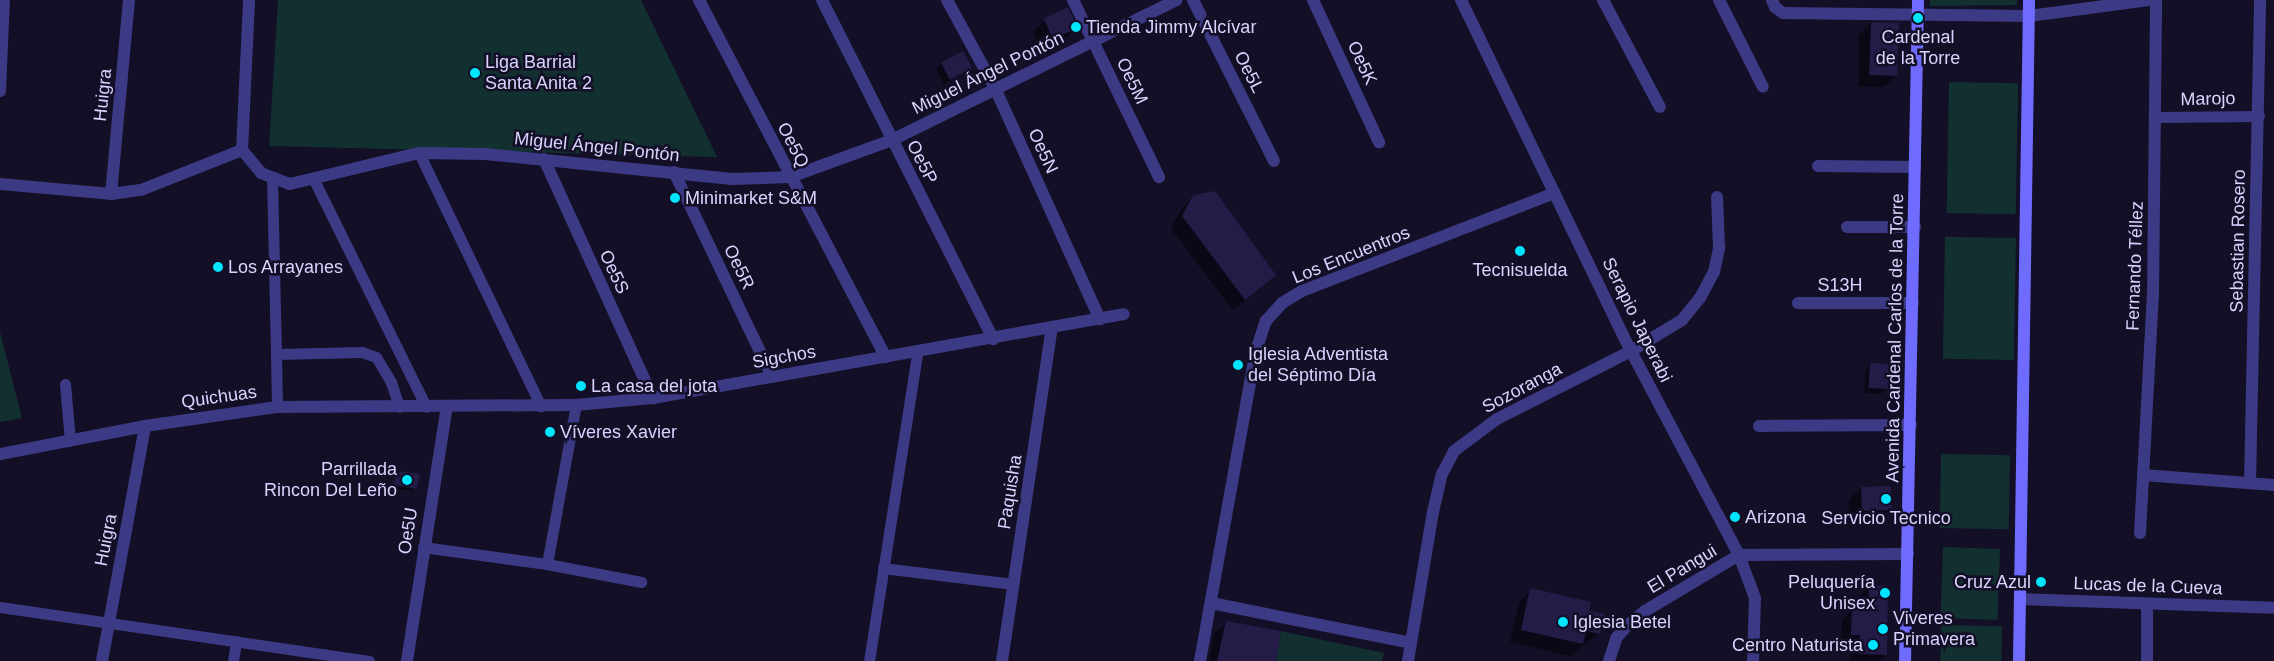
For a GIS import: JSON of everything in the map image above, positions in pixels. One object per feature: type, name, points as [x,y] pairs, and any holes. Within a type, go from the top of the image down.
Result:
[{"type":"street","points":[[0,91],[4,0]]},
{"type":"street","name":"Huigra","points":[[110,194],[129,0]]},
{"type":"street","points":[[0,184],[110,194],[141,190],[242,150],[250,0]]},
{"type":"street","name":"Oe5Q","points":[[699,0],[790,178],[886,357]]},
{"type":"street","name":"Oe5P","points":[[822,0],[993,339]]},
{"type":"street","name":"Oe5N","points":[[947,0],[995,88],[1100,319]]},
{"type":"street","name":"Oe5M","points":[[1073,0],[1159,177]]},
{"type":"street","name":"Miguel Ángel Pontón","points":[[242,150],[262,173],[290,184],[314,180],[366,164],[419,153],[485,154],[732,179],[790,178],[892,140],[1176,0]]},
{"type":"street","name":"Oe5L","points":[[1193,0],[1274,161]]},
{"type":"street","name":"Oe5K","points":[[1313,0],[1379,142]]},
{"type":"street","name":"Serapio Japerabi","points":[[1461,0],[1631,351],[1739,554],[1755,598],[1753,661]]},
{"type":"street","points":[[1603,0],[1660,107]]},
{"type":"street","points":[[1719,0],[1763,87]]},
{"type":"street","points":[[1772,0],[1775,7],[1783,13],[1918,16],[2029,16],[2149,0]]},
{"type":"street","name":"Avenida Cardenal Carlos de la Torre","points":[[1905,661],[1918,0]]},
{"type":"street","points":[[2019,661],[2029,0]]},
{"type":"street","name":"Fernando Téllez","points":[[2140,533],[2153,296],[2157,117],[2156,0]]},
{"type":"street","name":"Sebastian Rosero","points":[[2250,483],[2260,0]]},
{"type":"street","name":"Oe5S","points":[[544,159],[653,398]]},
{"type":"street","points":[[1818,166],[1915,167]]},
{"type":"street","name":"Oe5R","points":[[674,172],[772,377]]},
{"type":"street","name":"Los Encuentros","points":[[1200,661],[1255,354],[1266,321],[1282,303],[1302,291],[1555,194]]},
{"type":"street","name":"Sozoranga","points":[[1408,661],[1433,512],[1442,474],[1454,451],[1497,419],[1631,351],[1682,320],[1700,298],[1714,272],[1719,248],[1717,197]]},
{"type":"street","points":[[1847,228],[1915,227]]},
{"type":"street","name":"S13H","points":[[1798,303],[1913,303]]},
{"type":"street","name":"Sigchos","points":[[446,407],[576,405],[653,398],[993,339],[1124,314]]},
{"type":"street","name":"Paquisha","points":[[1002,661],[1052,328]]},
{"type":"street","name":"Quichuas","points":[[0,454],[145,426],[276,407],[446,407]]},
{"type":"street","name":"Oe5U","points":[[407,661],[423,546],[446,407]]},
{"type":"street","points":[[1759,426],[1911,425]]},
{"type":"street","name":"Huigra","points":[[102,661],[145,426]]},
{"type":"street","points":[[2142,475],[2274,485]]},
{"type":"street","points":[[1739,554],[1908,554]]},
{"type":"street","name":"El Pangui","points":[[1609,661],[1617,637],[1645,611],[1739,554]]},
{"type":"street","name":"Lucas de la Cueva","points":[[2021,599],[2274,608]]},
{"type":"street","points":[[1211,602],[1411,643]]},
{"type":"street","points":[[2147,604],[2147,661]]},
{"type":"lane","name":"Marojo","points":[[2157,117],[2259,116]]},
{"type":"lane","points":[[419,153],[541,406]]},
{"type":"lane","points":[[272,178],[276,407]]},
{"type":"lane","points":[[314,180],[426,407]]},
{"type":"lane","points":[[276,354],[362,352],[376,357],[390,382],[399,407]]},
{"type":"lane","points":[[868,661],[917,352]]},
{"type":"lane","points":[[65,384],[70,441]]},
{"type":"lane","points":[[547,564],[576,405]]},
{"type":"lane","points":[[423,546],[547,564],[641,582]]},
{"type":"lane","points":[[883,568],[1014,584]]},
{"type":"lane","points":[[0,607],[369,661]]},
{"type":"lane","points":[[232,661],[236,641]]},
{"type":"green space","name":"Liga Barrial Santa Anita 2","points":[[278,0],[641,0],[717,157],[269,146]]},
{"type":"green space","points":[[1930,0],[2017,0],[2017,5],[1930,6]]},
{"type":"green space","points":[[1949,82],[2018,83],[2016,214],[1947,213]]},
{"type":"green space","points":[[1945,237],[2016,238],[2014,360],[1943,359]]},
{"type":"green space","points":[[0,332],[22,418],[0,422]]},
{"type":"green space","points":[[1941,454],[2010,455],[2009,529],[1940,528]]},
{"type":"green space","points":[[1943,547],[2000,549],[1997,620],[1941,618]]},
{"type":"green space","points":[[1941,625],[2002,626],[2001,661],[1940,661]]},
{"type":"green space","points":[[1281,631],[1384,653],[1382,661],[1276,661]]},
{"type":"building","points":[[1068,7],[1078,28],[1053,39],[1044,18]]},
{"type":"building","points":[[1871,22],[1899,23],[1897,76],[1869,75]]},
{"type":"building","points":[[963,51],[972,68],[950,80],[941,63]]},
{"type":"building","points":[[1215,191],[1276,275],[1245,300],[1182,216],[1193,195]]},
{"type":"building","points":[[1870,363],[1890,364],[1889,389],[1869,388]]},
{"type":"building","name":"Parrillada Rincon Del Leño","points":[[398,471],[420,474],[417,489],[393,485]]},
{"type":"building","points":[[1891,486],[1892,510],[1862,511],[1861,487]]},
{"type":"building","points":[[1869,585],[1888,586],[1887,655],[1860,654],[1860,635],[1851,635],[1852,608],[1868,608]]},
{"type":"building","name":"Iglesia Betel","points":[[1530,588],[1591,602],[1589,611],[1605,614],[1600,634],[1586,631],[1583,644],[1521,630]]},
{"type":"building","points":[[1226,621],[1281,631],[1276,661],[1217,661]]},
{"type":"place","name":"Cardenal de la Torre","points":[[1918,18]]},
{"type":"place","name":"Tienda Jimmy Alcívar","points":[[1076,27]]},
{"type":"place","name":"Liga Barrial Santa Anita 2","points":[[475,73]]},
{"type":"place","name":"Minimarket S&M","points":[[675,198]]},
{"type":"place","name":"Tecnisuelda","points":[[1520,251]]},
{"type":"place","name":"Los Arrayanes","points":[[218,267]]},
{"type":"place","name":"Iglesia Adventista del Séptimo Día","points":[[1238,365]]},
{"type":"place","name":"La casa del jota","points":[[581,386]]},
{"type":"place","name":"Víveres Xavier","points":[[550,432]]},
{"type":"place","name":"Parrillada Rincon Del Leño","points":[[407,480]]},
{"type":"place","name":"Servicio Tecnico","points":[[1886,499]]},
{"type":"place","name":"Arizona","points":[[1735,517]]},
{"type":"place","name":"Cruz Azul","points":[[2041,582]]},
{"type":"place","name":"Peluquería Unisex","points":[[1885,593]]},
{"type":"place","name":"Iglesia Betel","points":[[1563,622]]},
{"type":"place","name":"Viveres Primavera","points":[[1883,629]]},
{"type":"place","name":"Centro Naturista","points":[[1873,645]]}]
